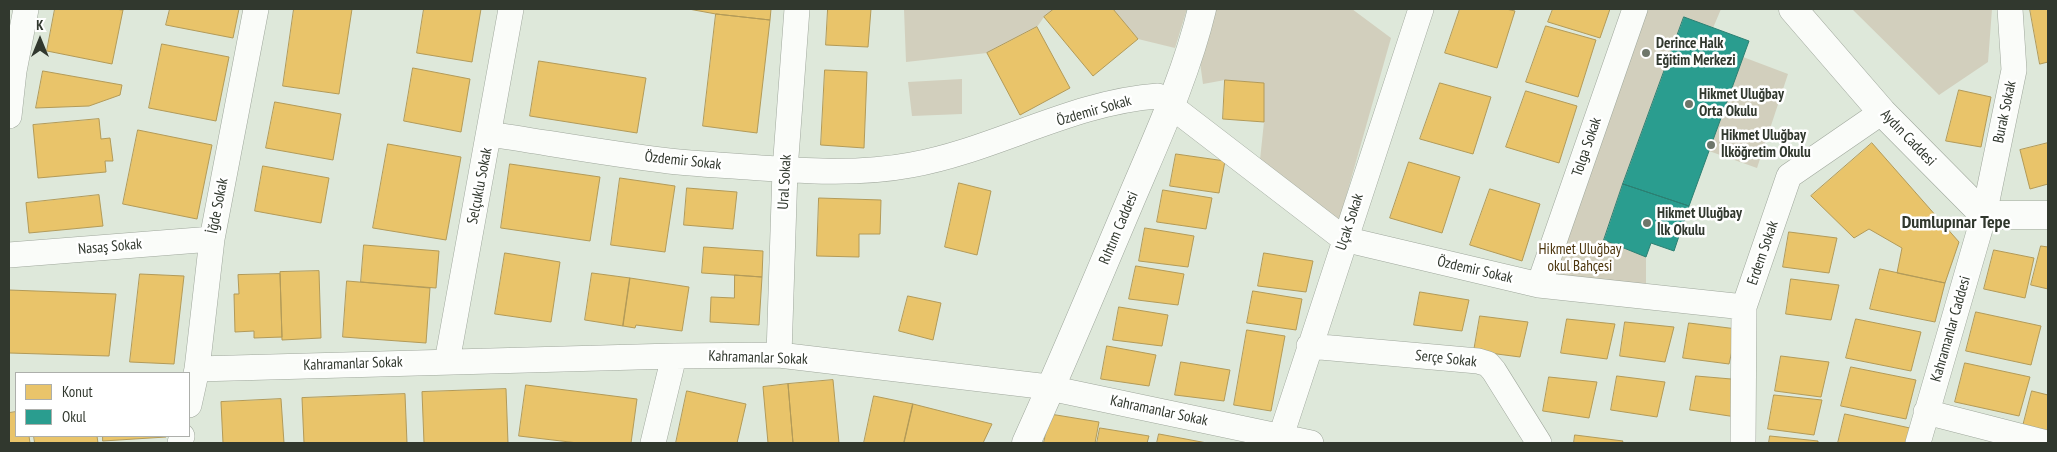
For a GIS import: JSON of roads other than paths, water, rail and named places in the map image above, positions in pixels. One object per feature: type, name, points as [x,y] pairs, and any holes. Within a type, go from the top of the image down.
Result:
[{"type":"main road","name":"Rıhtım Caddesi","points":[[1164,101],[1187,9]]},
{"type":"main road","name":"Rıhtım Caddesi","points":[[1026,443],[1045,388],[1112,217],[1196,33],[1202,9]]},
{"type":"main road","name":"Aydın Caddesi","points":[[1792,9],[1882,112],[1984,215]]},
{"type":"main road","points":[[1984,215],[2048,215]]},
{"type":"main road","name":"Rıhtım Caddesi","points":[[1014,443],[1045,388]]},
{"type":"street","points":[[9,116],[11,71],[26,9]]},
{"type":"street","name":"İğde Sokak","points":[[190,401],[198,369],[212,239],[256,9]]},
{"type":"street","name":"Selçuklu Sokak","points":[[446,362],[511,9]]},
{"type":"street","name":"Ural Sokak","points":[[779,355],[785,170],[797,9]]},
{"type":"street","name":"Uçak Sokak","points":[[1281,436],[1344,239],[1421,9]]},
{"type":"street","name":"Tolga Sokak","points":[[1539,285],[1635,9]]},
{"type":"street","name":"Burak Sokak","points":[[1984,215],[2014,70],[2010,9]]},
{"type":"street","name":"Özdemir Sokak","points":[[489,134],[669,161],[785,170],[872,170],[911,165],[996,142],[1094,108],[1126,100],[1164,101],[1344,239],[1539,285],[1744,307]]},
{"type":"street","name":"Erdem Sokak","points":[[1743,443],[1744,307],[1789,176],[1882,112]]},
{"type":"street","name":"Kahramanlar Caddesi","points":[[1918,443],[1984,215]]},
{"type":"street","name":"Nasaş Sokak","points":[[9,255],[212,239]]},
{"type":"street","name":"Serçe Sokak","points":[[1309,346],[1478,361],[1488,364],[1539,443]]},
{"type":"street","name":"Kahramanlar Sokak","points":[[198,369],[674,356],[779,355],[1045,388],[1311,443]]},
{"type":"street","points":[[653,443],[674,356]]},
{"type":"street","points":[[1926,412],[2047,443]]},
{"type":"place","name":"Derince Halk Eğitim Merkezi","points":[[1646,53]]},
{"type":"place","name":"Hikmet Uluğbay Orta Okulu","points":[[1689,104]]},
{"type":"place","name":"Hikmet Uluğbay İlköğretim Okulu","points":[[1711,145]]},
{"type":"place","name":"Hikmet Uluğbay İlk Okulu","points":[[1647,223]]},
{"type":"district","name":"Dumlupınar Tepe","points":[[1956,223]]},
{"type":"park label","name":"Hikmet Uluğbay okul Bahçesi","points":[[1580,258]]}]
